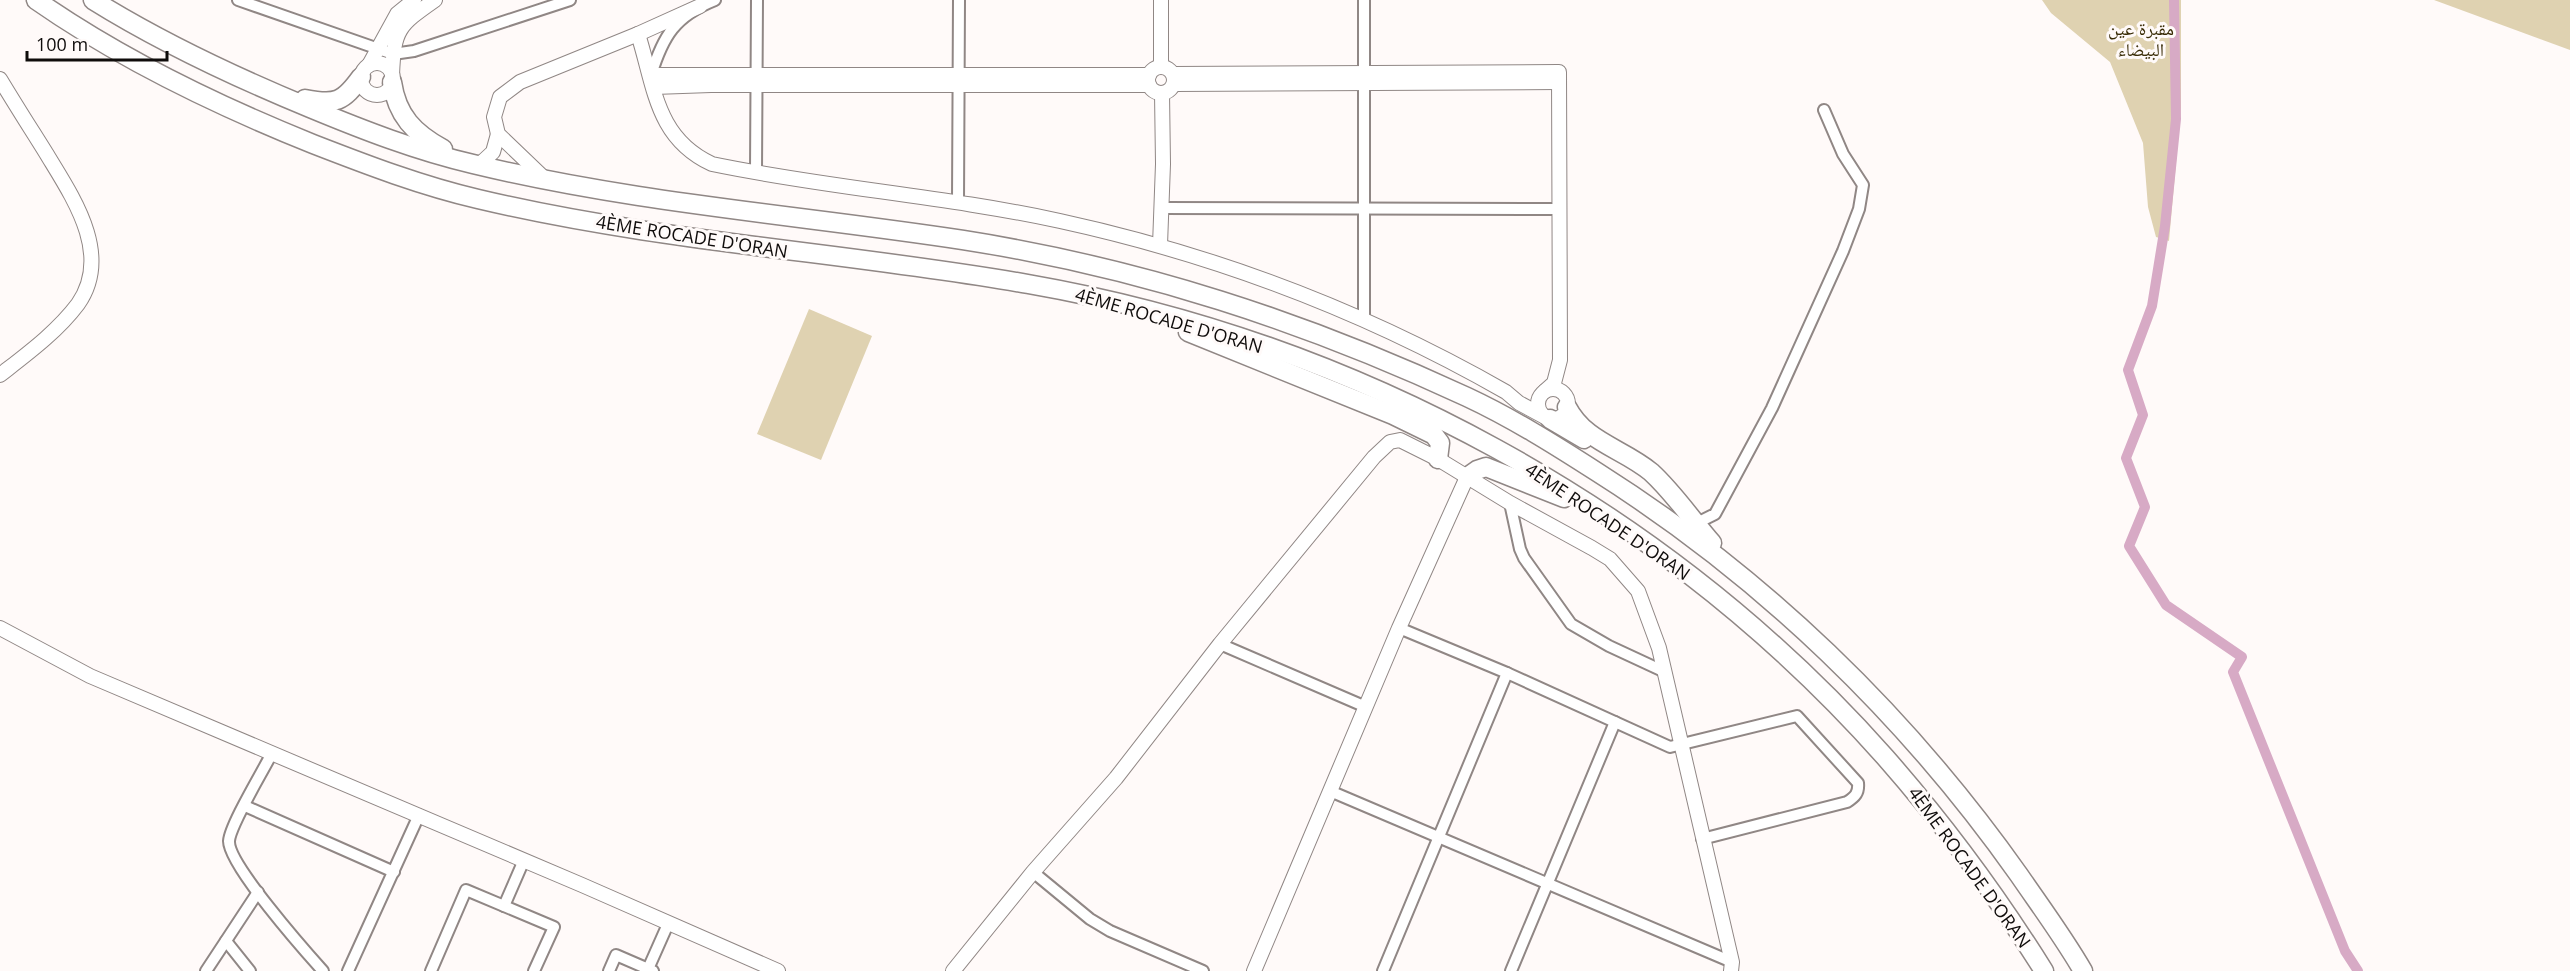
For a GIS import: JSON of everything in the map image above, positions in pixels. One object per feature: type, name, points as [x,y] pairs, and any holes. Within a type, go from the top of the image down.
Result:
[{"type":"highway","name":"4ÈME ROCADE D'ORAN","points":[[36,0],[138,63],[233,111],[349,158],[433,188],[529,211],[769,249],[970,275],[1126,304],[1267,347],[1363,384],[1439,419],[1520,461],[1606,516],[1676,565],[1789,661],[1883,754],[1951,835],[2044,971]]},
{"type":"highway","name":"4ÈME ROCADE D'ORAN","points":[[93,0],[172,45],[266,90],[388,138],[476,164],[546,180],[680,202],[964,241],[1128,272],[1234,303],[1358,350],[1468,398],[1573,456],[1654,510],[1743,578],[1809,635],[1850,674],[1926,756],[2005,856],[2083,971]]},
{"type":"highway","points":[[266,90],[322,102],[334,102],[346,96],[365,71]]},
{"type":"highway","points":[[392,79],[399,111],[410,125],[440,148],[476,164]]},
{"type":"highway","points":[[1126,304],[1231,351],[1393,415],[1434,435],[1440,443],[1438,459]]},
{"type":"highway","points":[[1567,403],[1585,432],[1641,464],[1654,475],[1743,578]]},
{"type":"highway","points":[[1547,418],[1620,457],[1626,462],[1628,470],[1622,475],[1616,475],[1573,456]]},
{"type":"highway","points":[[1467,477],[1482,468],[1497,470],[1606,516]]},
{"type":"street","points":[[238,0],[393,54],[414,51],[570,0]]},
{"type":"street","points":[[414,0],[397,14],[380,48],[365,71],[361,82],[366,92],[376,96],[387,92],[392,79],[393,54],[398,30],[405,21],[435,0]]},
{"type":"street","points":[[476,164],[492,152],[498,134],[494,117],[495,107],[500,97],[510,88],[715,0]]},
{"type":"street","points":[[756,171],[757,0]]},
{"type":"street","points":[[958,201],[959,0]]},
{"type":"street","points":[[1160,245],[1162,93],[1154,91],[1161,77],[1161,0]]},
{"type":"street","points":[[1364,0],[1364,321]]},
{"type":"street","points":[[653,81],[663,41],[672,27],[700,6]]},
{"type":"street","points":[[638,34],[663,118],[671,133],[682,146],[712,164],[958,201],[1060,220],[1160,245],[1230,268],[1418,344],[1506,392],[1519,403],[1547,418],[1563,415],[1567,403],[1564,373],[1560,360]]},
{"type":"street","points":[[365,71],[383,65],[392,79]]},
{"type":"street","points":[[653,81],[1559,77],[1560,360],[1554,383],[1542,394],[1539,410],[1547,418]]},
{"type":"street","points":[[0,79],[78,206],[88,233],[91,256],[89,280],[79,303],[51,333],[6,367],[0,375]]},
{"type":"street","points":[[1695,524],[1715,514],[1762,427],[1831,280],[1859,209],[1863,184],[1843,154],[1824,110]]},
{"type":"street","points":[[498,134],[546,180]]},
{"type":"street","points":[[1161,208],[1558,209]]},
{"type":"street","points":[[1506,392],[1542,394],[1556,390],[1567,403]]},
{"type":"street","points":[[953,971],[1033,873],[1116,778],[1220,644],[1382,447],[1400,440],[1438,459],[1510,503],[1610,559],[1638,591],[1647,610],[1665,672],[1732,967]]},
{"type":"street","points":[[1254,971],[1399,628],[1467,477]]},
{"type":"street","points":[[1510,503],[1524,558],[1571,624],[1609,646],[1665,672]]},
{"type":"street","points":[[0,628],[90,676],[524,860],[778,971]]},
{"type":"street","points":[[1399,628],[1507,673],[1654,742],[1670,747],[1797,716],[1858,783],[1859,790],[1847,802],[1702,839]]},
{"type":"street","points":[[1220,644],[1366,707]]},
{"type":"street","points":[[1383,971],[1441,837],[1507,673]]},
{"type":"street","points":[[1511,971],[1615,722]]},
{"type":"street","points":[[272,753],[231,832],[230,849],[258,892],[323,971]]},
{"type":"street","points":[[1330,791],[1441,837],[1732,967]]},
{"type":"street","points":[[245,806],[394,872]]},
{"type":"street","points":[[348,971],[419,815]]},
{"type":"street","points":[[504,906],[524,860]]},
{"type":"street","points":[[1033,873],[1090,919],[1110,931],[1203,971]]},
{"type":"street","points":[[431,971],[466,890],[554,927],[534,971]]},
{"type":"street","points":[[206,971],[258,892]]},
{"type":"street","points":[[609,971],[616,955],[651,970],[668,924]]},
{"type":"street","points":[[226,941],[250,971]]},
{"type":"green space","name":"مقبرة عين البيضاء","points":[[2042,0],[2181,0],[2181,107],[2169,241],[2156,237],[2148,207],[2143,143],[2110,62],[2051,13]]},
{"type":"green space","points":[[2434,0],[2570,0],[2570,50]]},
{"type":"green space","points":[[809,309],[872,336],[821,460],[757,434]]},
{"type":"waterway","points":[[2174,0],[2176,119],[2165,226],[2152,306],[2128,370],[2143,415],[2126,458],[2145,507],[2129,546],[2166,605],[2242,657],[2233,672],[2345,951],[2358,971]]}]
